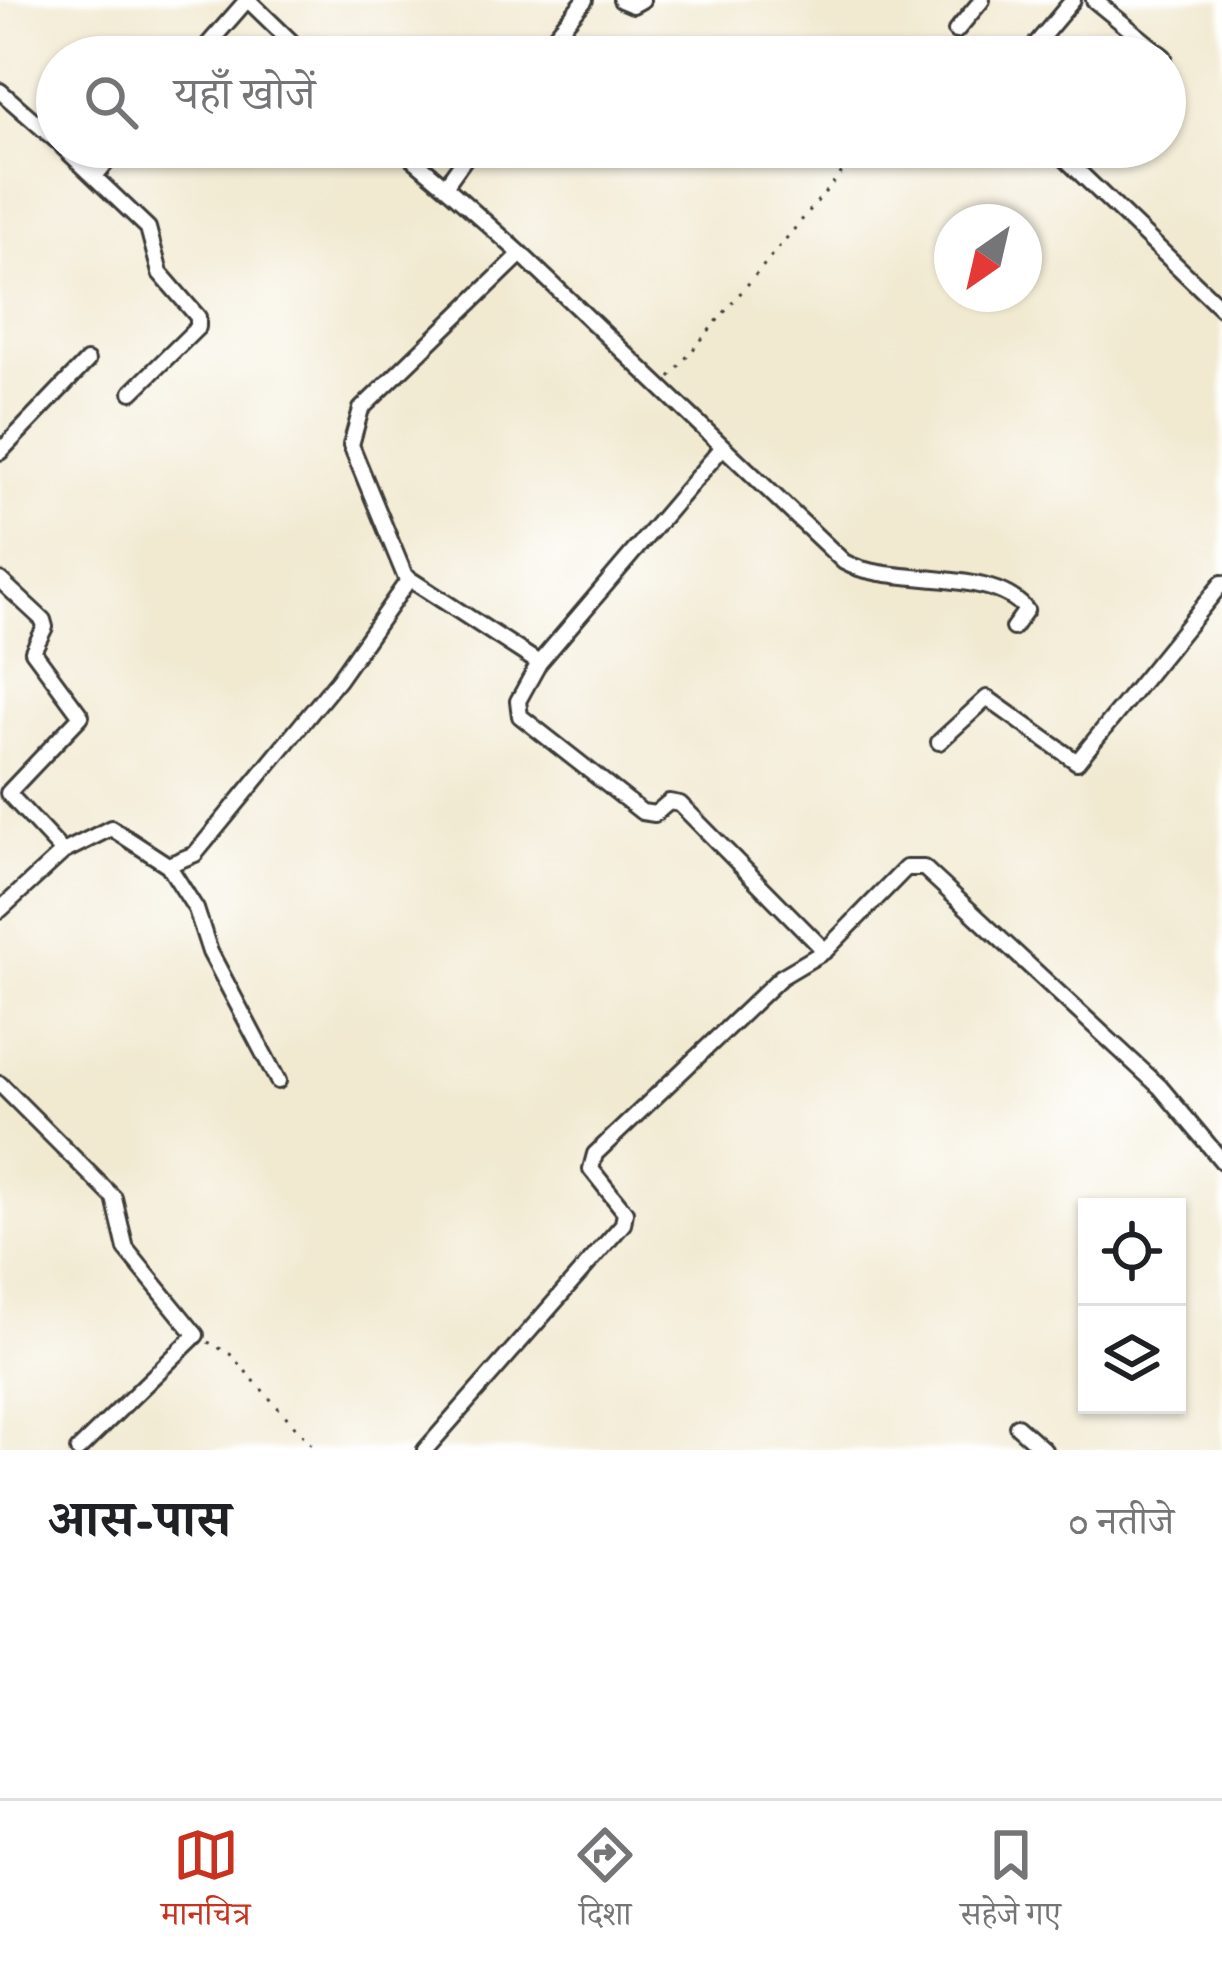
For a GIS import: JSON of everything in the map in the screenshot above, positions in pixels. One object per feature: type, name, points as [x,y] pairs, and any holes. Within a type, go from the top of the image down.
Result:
[{"type":"street","points":[[216,36],[248,0],[285,36]]},
{"type":"street","points":[[555,36],[585,0]]},
{"type":"street","points":[[621,0],[634,5],[642,0]]},
{"type":"street","points":[[956,31],[982,0]]},
{"type":"street","points":[[1043,36],[1073,0]]},
{"type":"street","points":[[1094,0],[1138,36]]},
{"type":"street","points":[[0,91],[36,123]]},
{"type":"street","points":[[86,168],[148,228],[160,273],[199,322],[132,392]]},
{"type":"street","points":[[95,176],[102,168]]},
{"type":"street","points":[[424,168],[844,562],[869,571],[979,586],[1012,598],[1026,610],[1013,628]]},
{"type":"street","points":[[446,186],[458,168]]},
{"type":"street","points":[[1075,168],[1222,309]]},
{"type":"street","points":[[521,254],[361,409],[352,445],[409,579],[539,663]]},
{"type":"street","points":[[0,452],[87,361]]},
{"type":"street","points":[[722,448],[539,663],[518,701],[520,716],[642,812],[655,814],[669,802],[680,804],[825,952]]},
{"type":"street","points":[[168,865],[195,854],[231,813],[338,680],[409,579]]},
{"type":"street","points":[[0,580],[43,620],[33,652],[80,709],[77,722],[8,793],[63,852]]},
{"type":"street","points":[[939,742],[987,698],[1077,762],[1222,583]]},
{"type":"street","points":[[0,910],[63,852],[112,828],[168,865],[196,909],[210,952],[278,1081]]},
{"type":"street","points":[[425,1450],[623,1224],[625,1212],[591,1169],[595,1154],[781,977],[825,952],[906,868],[925,868],[1160,1087],[1222,1161]]},
{"type":"street","points":[[0,1084],[114,1198],[126,1249],[196,1335],[78,1450]]},
{"type":"street","points":[[1017,1426],[1044,1450]]},
{"type":"path","points":[[952,36],[956,31]]},
{"type":"path","points":[[662,387],[845,168]]},
{"type":"path","points":[[196,1335],[230,1354],[316,1450]]}]
